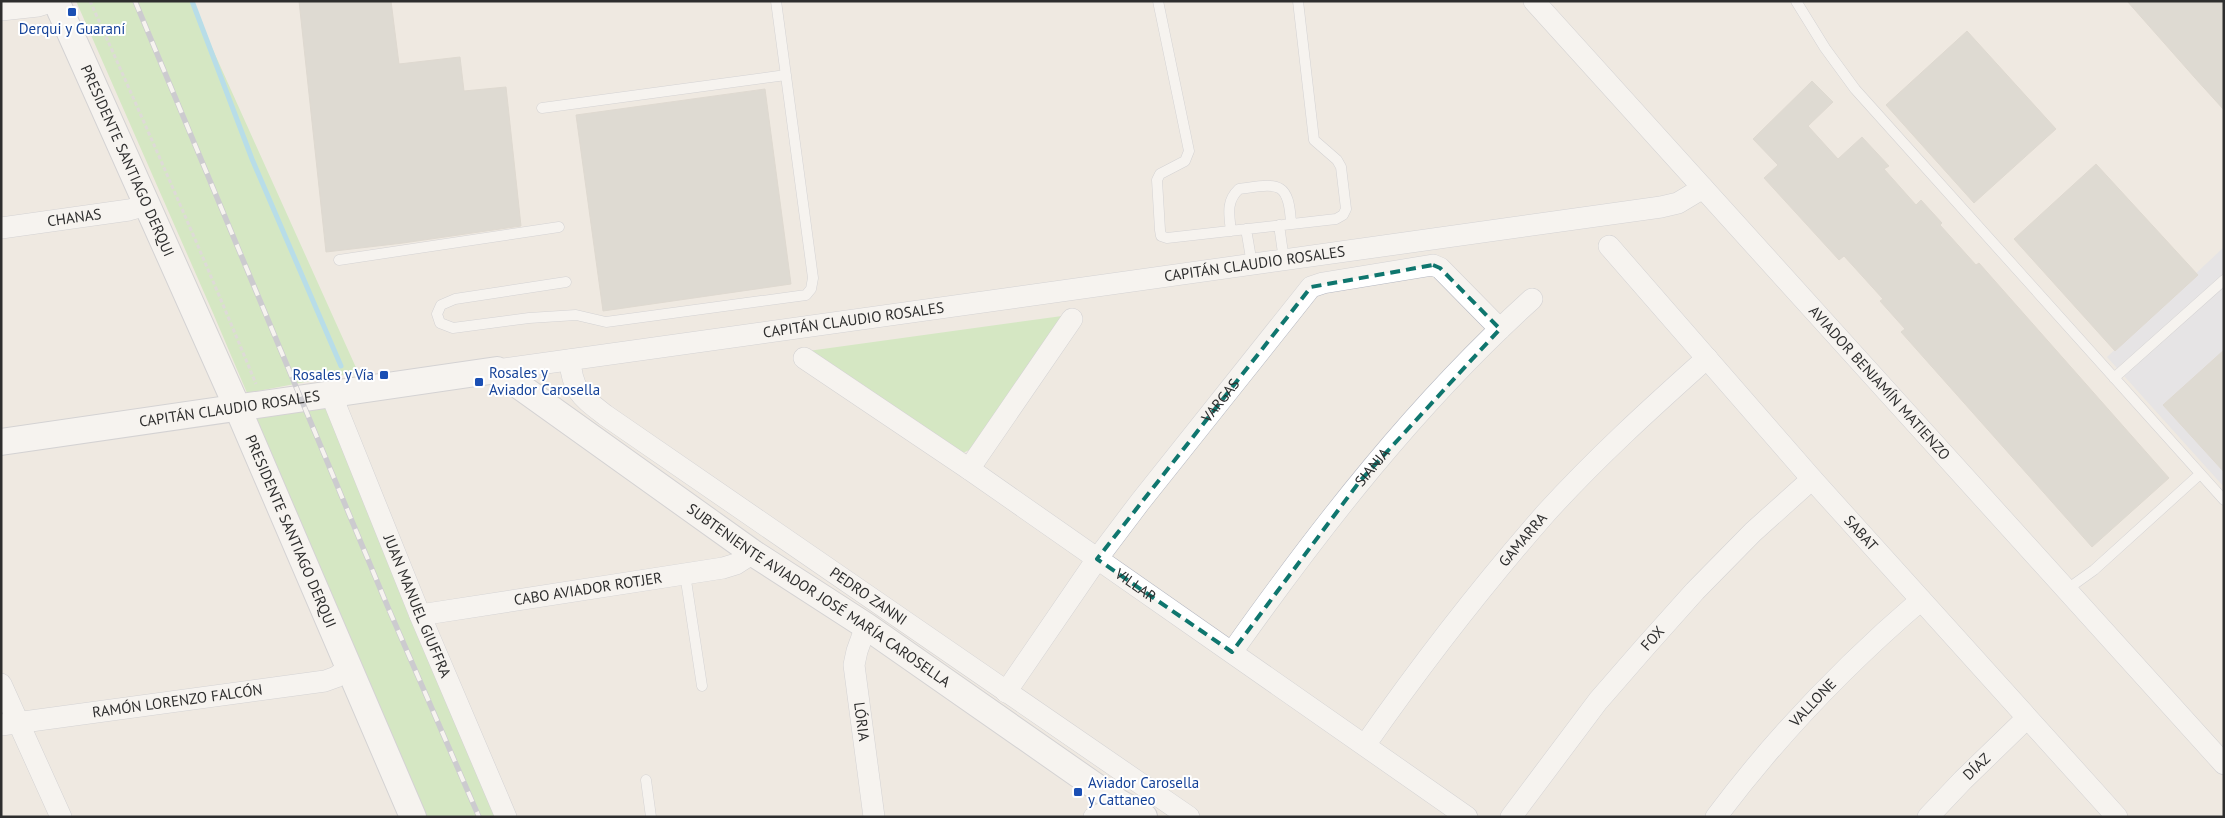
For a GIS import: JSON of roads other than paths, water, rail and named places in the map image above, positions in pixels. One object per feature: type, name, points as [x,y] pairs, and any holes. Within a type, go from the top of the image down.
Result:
[{"type":"street","points":[[1,10],[55,1]]},
{"type":"street","name":"PRESIDENTE SANTIAGO DERQUI","points":[[55,1],[238,409],[413,817]]},
{"type":"street","name":"AVIADOR BENJAMÍN MATIENZO","points":[[1534,1],[2224,764]]},
{"type":"street","name":"CAPITÁN CLAUDIO ROSALES","points":[[1,442],[497,370],[1661,208],[1678,203],[1703,188]]},
{"type":"street","name":"CHANAS","points":[[1,228],[129,210],[147,205]]},
{"type":"street","name":"SABAT","points":[[1609,246],[1812,479],[2117,817]]},
{"type":"street","name":"VARGAS","points":[[1006,692],[1097,559],[1311,288],[1323,283],[1433,265],[1440,268],[1500,329]]},
{"type":"street","name":"SIANJA","points":[[1232,652],[1360,481],[1461,367],[1532,299]]},
{"type":"street","points":[[969,469],[1072,319]]},
{"type":"street","name":"VILLAR","points":[[804,358],[969,469],[1467,817]]},
{"type":"street","name":"GAMARRA","points":[[1365,745],[1440,641],[1547,512],[1638,420],[1706,358]]},
{"type":"street","name":"PEDRO ZANNI","points":[[570,360],[571,378],[576,388],[588,402],[605,415],[1189,817]]},
{"type":"street","name":"SUBTENIENTE AVIADOR JOSÉ MARÍA CAROSELLA","points":[[497,370],[753,553],[866,626],[1118,802],[1144,817]]},
{"type":"street","name":"JUAN MANUEL GIUFFRA","points":[[332,394],[420,616],[506,817]]},
{"type":"street","name":"FOX","points":[[1511,817],[1598,701],[1657,633],[1753,532],[1812,479]]},
{"type":"street","name":"CABO AVIADOR ROTJER","points":[[420,616],[729,566],[753,553]]},
{"type":"street","name":"VALLONE","points":[[1716,817],[1777,743],[1828,686],[1874,640],[1921,600]]},
{"type":"street","name":"LÓRIA","points":[[866,626],[854,665],[874,817]]},
{"type":"street","name":"RAMÓN LORENZO FALCÓN","points":[[9,724],[325,681],[336,677],[348,669]]},
{"type":"street","points":[[1,684],[9,724],[61,817]]},
{"type":"street","name":"DÍAZ","points":[[1928,817],[2027,718]]},
{"type":"street","points":[[1094,817],[1118,802]]},
{"type":"lane","points":[[566,282],[454,299],[441,305],[437,314],[440,323],[453,328],[528,318],[571,315],[606,322],[806,295],[811,289],[813,278],[776,1]]},
{"type":"lane","points":[[1158,1],[1189,151],[1185,161],[1160,174],[1157,180],[1161,236],[1167,238],[1336,219],[1343,215],[1346,209],[1341,167],[1337,160],[1314,140],[1298,1]]},
{"type":"lane","points":[[1796,1],[1826,48],[1855,88],[2224,500]]},
{"type":"lane","points":[[542,108],[786,75]]},
{"type":"lane","points":[[1231,231],[1229,201],[1235,192],[1239,189],[1272,185],[1280,188],[1288,197],[1291,224]]},
{"type":"lane","points":[[1279,225],[1284,260]]},
{"type":"lane","points":[[338,260],[559,227]]},
{"type":"lane","points":[[1246,229],[1252,264]]},
{"type":"lane","points":[[2114,378],[2224,280]]},
{"type":"lane","points":[[2066,590],[2094,570],[2200,474]]},
{"type":"lane","points":[[685,574],[702,686]]},
{"type":"lane","points":[[646,780],[651,817]]},
{"type":"waterway","points":[[192,1],[252,159],[341,366]]},
{"type":"railway","points":[[135,1],[387,605],[479,817]]},
{"type":"place","name":"Derqui y Guaraní","points":[[72,12]]},
{"type":"place","name":"Rosales y Vía","points":[[384,375]]},
{"type":"place","name":"Rosales y Aviador Carosella","points":[[479,382]]},
{"type":"place","name":"Aviador Carosella y Cattaneo","points":[[1078,792]]}]
